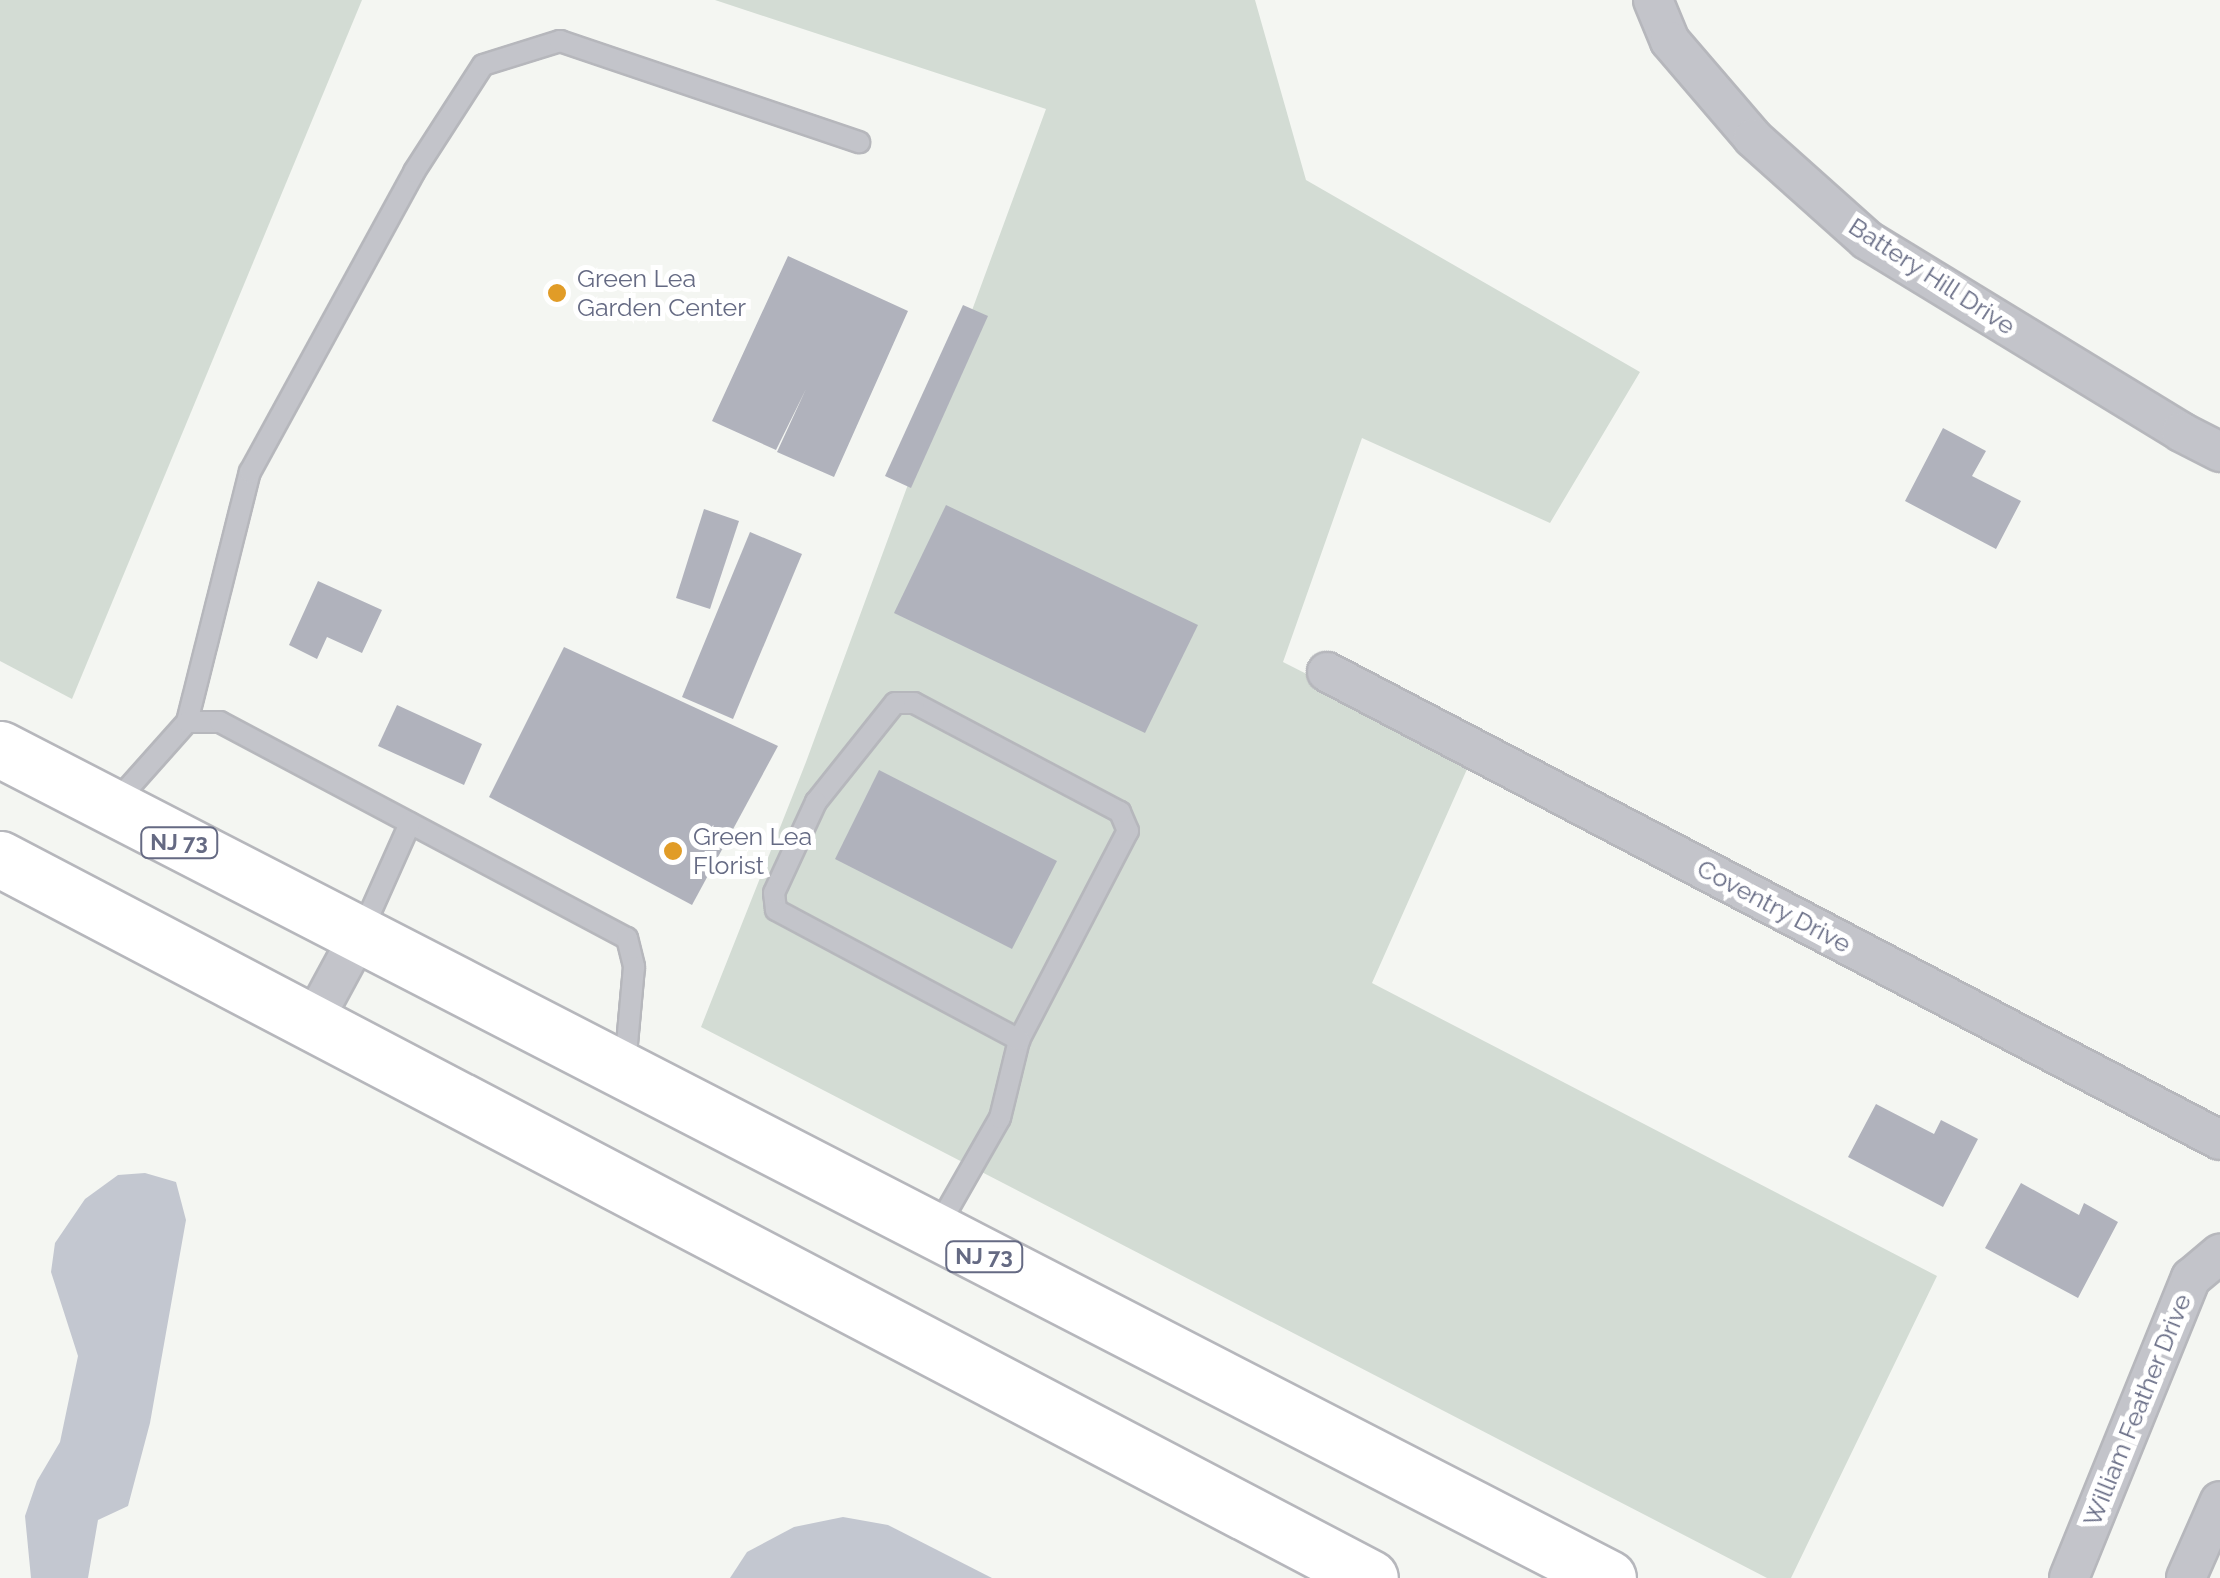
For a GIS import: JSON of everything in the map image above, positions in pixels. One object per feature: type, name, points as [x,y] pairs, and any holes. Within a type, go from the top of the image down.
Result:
[{"type":"highway","name":"NJ 73","points":[[0,749],[1608,1578]]},
{"type":"highway","points":[[0,859],[1370,1578]]},
{"type":"street","name":"Battery Hill Drive","points":[[1653,0],[1670,41],[1753,138],[1867,240],[2220,452]]},
{"type":"street","name":"Coventry Drive","points":[[1327,672],[2220,1140]]},
{"type":"street","points":[[312,1022],[359,936]]},
{"type":"street","name":"William Feather Drive","points":[[2069,1578],[2191,1278],[2220,1254]]},
{"type":"street","points":[[2186,1578],[2220,1501]]},
{"type":"lane","points":[[111,807],[187,722],[250,472],[414,172],[483,65],[560,40],[859,142]]},
{"type":"lane","points":[[935,1232],[1000,1118],[1019,1040],[1128,831],[1120,812],[914,703],[896,703],[816,802],[774,892],[776,910],[1019,1040]]},
{"type":"lane","points":[[187,722],[220,722],[628,938],[634,967],[624,1072]]},
{"type":"lane","points":[[359,936],[410,823]]},
{"type":"shaded area","points":[[0,0],[362,0],[72,699],[0,661]]},
{"type":"shaded area","points":[[715,0],[1255,0],[1306,180],[1640,372],[1550,523],[1362,438],[1283,662],[1472,758],[1372,983],[1937,1276],[1791,1578],[1767,1578],[701,1027],[806,762],[1046,109]]},
{"type":"shaded area","points":[[145,1173],[176,1182],[186,1220],[150,1423],[128,1506],[98,1520],[88,1578],[31,1578],[25,1516],[37,1481],[60,1442],[78,1356],[51,1272],[55,1243],[85,1199],[118,1175]]},
{"type":"shaded area","points":[[843,1517],[888,1525],[992,1578],[730,1578],[747,1552],[794,1527]]},
{"type":"building","points":[[788,256],[908,311],[834,477],[777,452],[806,389],[776,450],[712,421]]},
{"type":"building","points":[[963,305],[988,316],[911,488],[885,476]]},
{"type":"building","points":[[1943,428],[1986,451],[1972,476],[2021,501],[1996,549],[1905,501]]},
{"type":"building","points":[[946,505],[1198,625],[1145,733],[894,613]]},
{"type":"building","points":[[704,509],[739,521],[710,609],[676,598]]},
{"type":"building","points":[[750,532],[802,554],[733,719],[682,697]]},
{"type":"building","points":[[318,581],[382,610],[362,653],[327,637],[317,659],[289,645]]},
{"type":"building","points":[[564,647],[778,746],[692,905],[489,797]]},
{"type":"building","points":[[397,705],[482,744],[464,785],[378,746]]},
{"type":"building","points":[[879,770],[1057,861],[1012,949],[835,859]]},
{"type":"building","points":[[1876,1104],[1934,1134],[1941,1120],[1978,1139],[1943,1207],[1848,1157]]},
{"type":"building","points":[[2021,1183],[2079,1215],[2084,1203],[2118,1222],[2078,1298],[1985,1248]]},
{"type":"place","name":"Green Lea Garden Center","points":[[557,293]]},
{"type":"place","name":"Green Lea Florist","points":[[673,851]]}]
